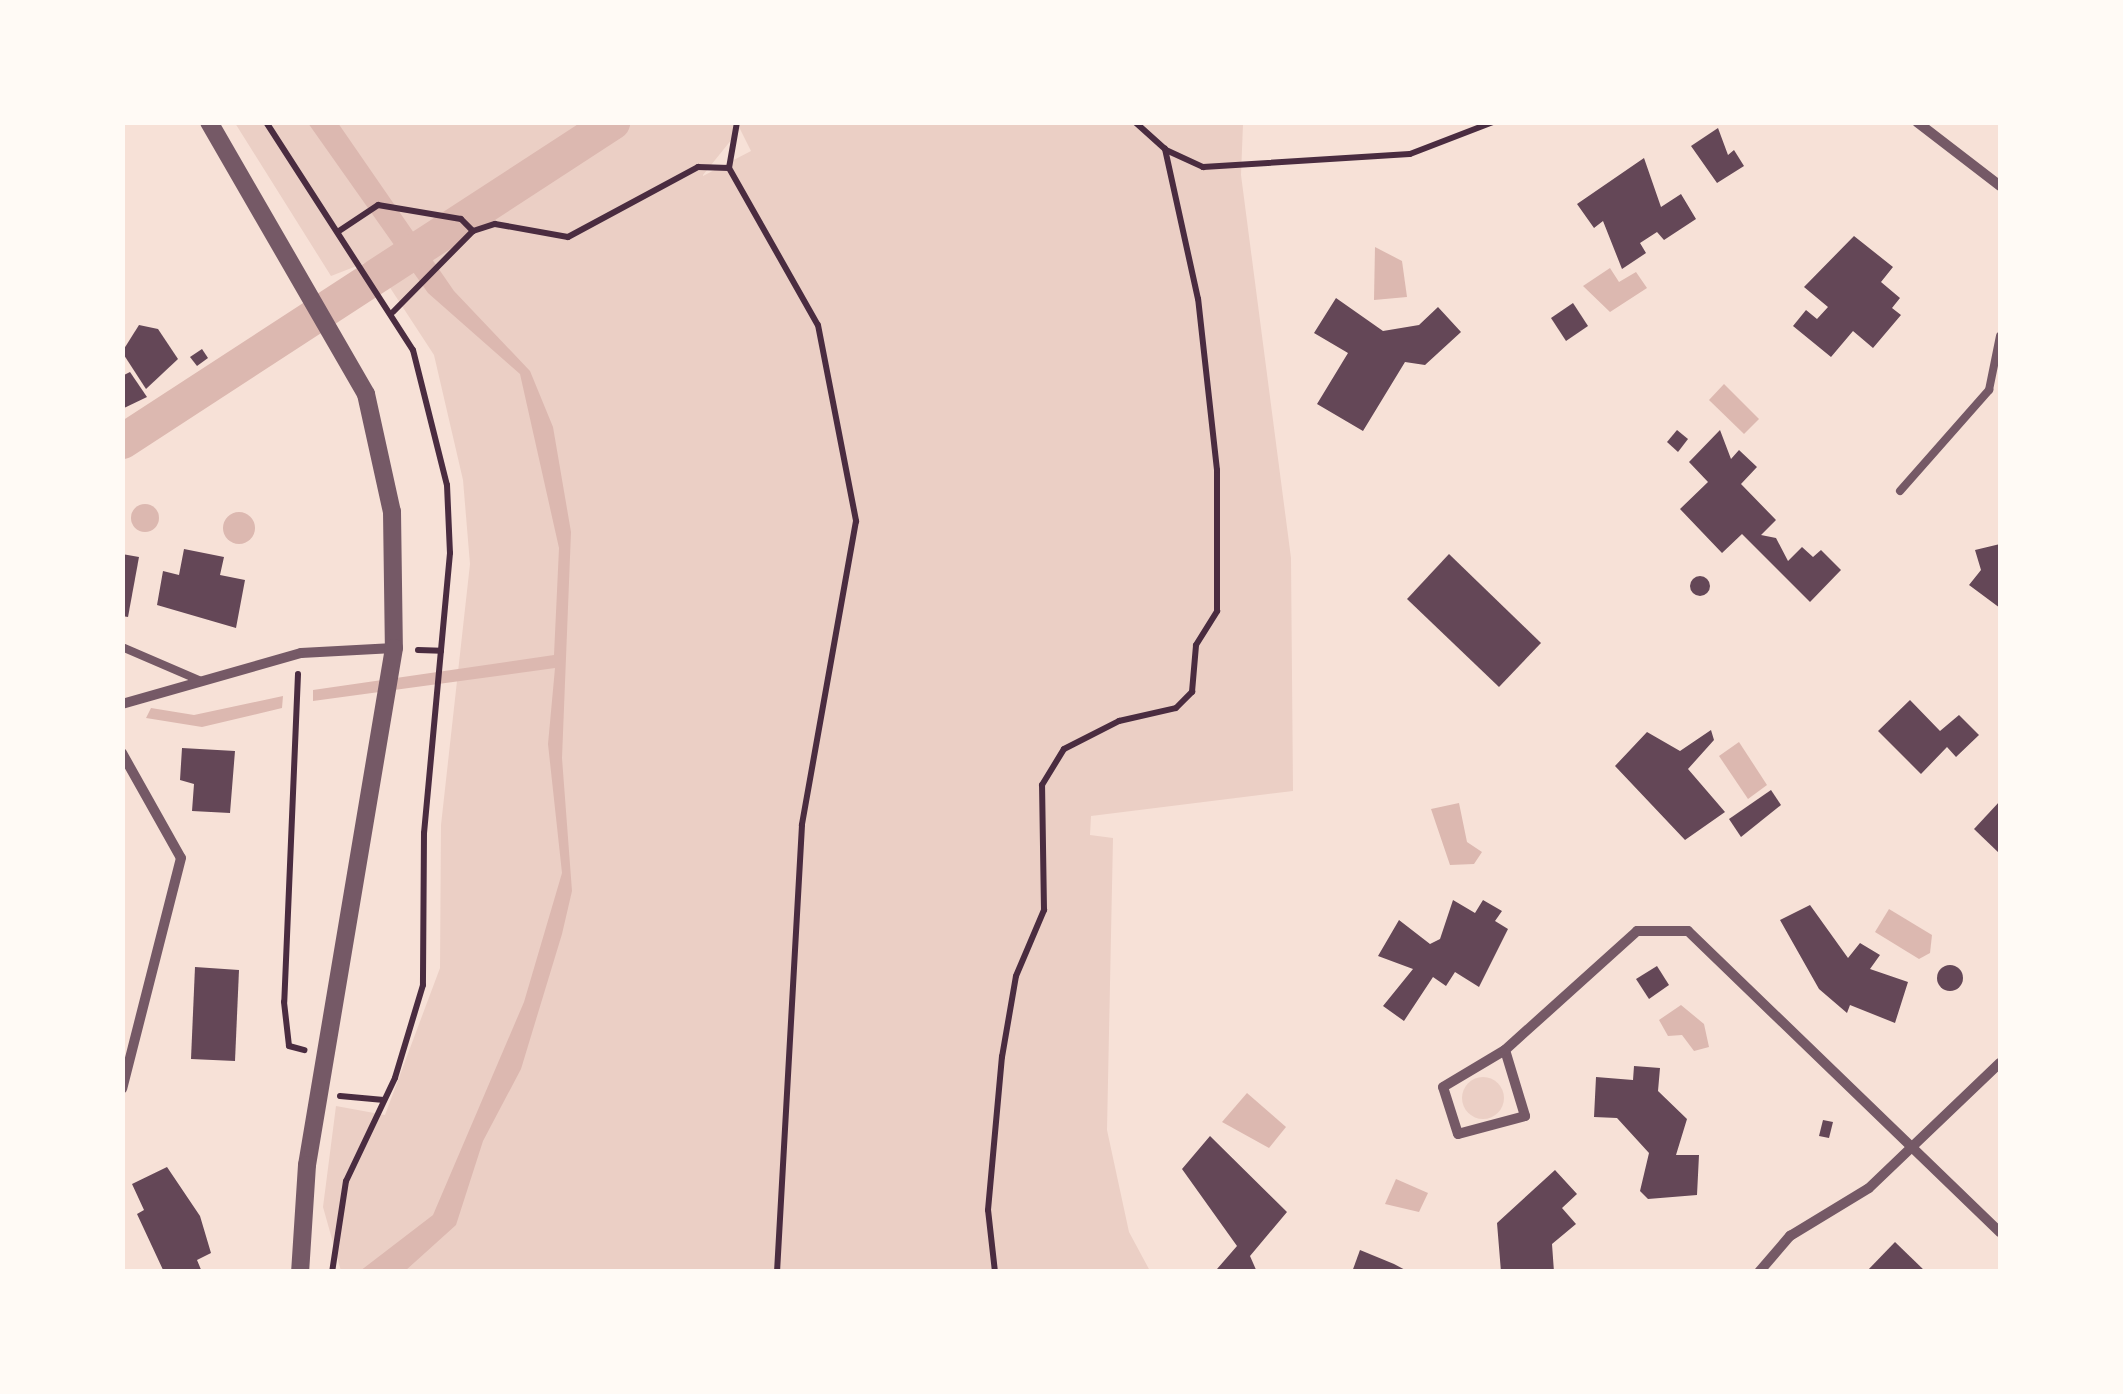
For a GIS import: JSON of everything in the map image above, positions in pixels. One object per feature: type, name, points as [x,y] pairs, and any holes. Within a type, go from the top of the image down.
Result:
[{"type":"street","points":[[209,122],[366,394],[392,512],[394,648],[318,1093],[300,1272]]},
{"type":"street","points":[[1917,122],[2000,186]]},
{"type":"street","points":[[122,704],[300,653],[394,648]]},
{"type":"street","points":[[122,753],[181,858],[122,1089]]},
{"type":"street","points":[[1505,1050],[1525,1116],[1458,1134],[1443,1087],[1505,1050],[1637,931],[1688,931],[2000,1232]]},
{"type":"street","points":[[1759,1272],[1790,1236],[1857,1198],[2000,1064]]},
{"type":"lane","points":[[1900,491],[1989,390],[2000,336]]},
{"type":"lane","points":[[122,647],[205,682]]},
{"type":"path","points":[[736,122],[729,168],[818,325],[856,521],[802,825],[778,1272]]},
{"type":"path","points":[[1135,122],[1164,149],[1203,167],[1410,154],[1493,122]]},
{"type":"path","points":[[995,1272],[988,1210],[1002,1057],[1016,976],[1044,910],[1042,785],[1064,750],[1119,722],[1176,708],[1192,692],[1196,646],[1217,611],[1217,470],[1198,299],[1164,149]]},
{"type":"path","points":[[392,312],[472,232],[495,224],[557,238],[698,167],[729,168]]},
{"type":"path","points":[[339,231],[378,205],[461,220],[472,232]]},
{"type":"path","points":[[300,653],[284,1002],[289,1046],[324,1056]]},
{"type":"path","points":[[318,1093],[384,1100]]},
{"type":"shaded area","points":[[235,123],[1243,124],[1241,175],[1291,558],[1293,791],[1091,816],[1090,835],[1113,838],[1107,1130],[1129,1232],[1150,1271],[341,1271],[323,1207],[336,1106],[385,1115],[440,968],[441,825],[470,564],[463,480],[434,355],[372,260],[331,276]],"holes":[[[740,129],[751,151],[703,176]]]},
{"type":"shaded area","points":[[308,123],[338,123],[454,291],[530,371],[553,427],[571,532],[562,758],[572,891],[521,1069],[483,1141],[456,1225],[405,1271],[360,1271],[433,1215],[524,1002],[562,873],[548,744],[555,668],[313,701],[313,690],[554,655],[559,548],[520,374],[428,293]]},
{"type":"shaded area","points":[[1375,247],[1402,261],[1407,297],[1374,300]]},
{"type":"shaded area","points":[[1610,268],[1619,282],[1636,272],[1647,288],[1610,312],[1583,286]]},
{"type":"shaded area","points":[[1724,384],[1759,419],[1744,434],[1709,400]]},
{"type":"shaded area","points":[[145,504],[155,508],[159,518],[155,528],[145,532],[135,528],[131,518],[135,508]]},
{"type":"shaded area","points":[[239,512],[250,517],[255,528],[250,539],[239,544],[228,539],[223,528],[228,517]]},
{"type":"shaded area","points":[[283,696],[282,708],[202,727],[146,718],[151,708],[194,715]]},
{"type":"shaded area","points":[[1739,742],[1767,785],[1748,799],[1719,756]]},
{"type":"shaded area","points":[[1459,803],[1467,842],[1482,852],[1474,864],[1450,865],[1431,809]]},
{"type":"shaded area","points":[[1889,909],[1932,935],[1930,953],[1919,959],[1875,932]]},
{"type":"shaded area","points":[[1681,1005],[1704,1024],[1709,1047],[1694,1051],[1682,1035],[1668,1036],[1659,1020]]},
{"type":"shaded area","points":[[1483,1077],[1498,1083],[1504,1098],[1498,1113],[1483,1119],[1468,1113],[1462,1098],[1468,1083]]},
{"type":"shaded area","points":[[1247,1093],[1286,1127],[1269,1148],[1222,1122]]},
{"type":"shaded area","points":[[1396,1179],[1428,1193],[1419,1212],[1385,1204]]},
{"type":"building","points":[[1718,128],[1728,155],[1734,150],[1744,166],[1717,183],[1691,146]]},
{"type":"building","points":[[1644,158],[1661,207],[1681,194],[1696,219],[1664,240],[1657,232],[1640,243],[1646,253],[1622,269],[1603,221],[1594,228],[1577,204]]},
{"type":"building","points":[[1854,236],[1893,267],[1881,282],[1900,298],[1892,308],[1901,315],[1873,348],[1853,331],[1831,357],[1793,326],[1806,310],[1817,319],[1828,307],[1804,287]]},
{"type":"building","points":[[1336,298],[1383,331],[1419,325],[1438,307],[1461,332],[1425,365],[1405,362],[1363,431],[1317,404],[1348,353],[1314,333]]},
{"type":"building","points":[[1573,303],[1588,326],[1566,341],[1551,318]]},
{"type":"building","points":[[139,325],[158,329],[178,359],[146,389],[122,352]]},
{"type":"building","points":[[202,349],[208,358],[197,366],[190,357]]},
{"type":"building","points":[[130,372],[147,397],[122,409],[122,376]]},
{"type":"building","points":[[1677,430],[1688,439],[1678,452],[1667,442]]},
{"type":"building","points":[[1720,430],[1731,459],[1739,450],[1757,467],[1741,484],[1776,520],[1761,535],[1776,538],[1788,561],[1802,547],[1813,557],[1821,550],[1841,570],[1810,602],[1742,534],[1722,553],[1680,509],[1708,482],[1689,462]]},
{"type":"building","points":[[2000,544],[2000,608],[1969,585],[1981,570],[1975,550]]},
{"type":"building","points":[[184,549],[224,557],[220,575],[245,580],[236,628],[157,605],[163,571],[179,575]]},
{"type":"building","points":[[122,554],[139,557],[128,617],[122,616]]},
{"type":"building","points":[[1449,554],[1541,643],[1499,687],[1407,599]]},
{"type":"building","points":[[1700,576],[1710,586],[1700,596],[1690,586]]},
{"type":"building","points":[[1910,700],[1940,731],[1959,715],[1979,735],[1956,757],[1947,747],[1921,774],[1878,731]]},
{"type":"building","points":[[1711,730],[1714,740],[1688,769],[1725,812],[1685,840],[1615,766],[1647,732],[1680,751]]},
{"type":"building","points":[[182,748],[235,751],[230,813],[192,811],[194,784],[180,780]]},
{"type":"building","points":[[1771,790],[1781,805],[1741,837],[1729,819]]},
{"type":"building","points":[[2000,801],[2000,854],[1974,829]]},
{"type":"building","points":[[1453,900],[1475,913],[1483,900],[1502,911],[1495,921],[1508,929],[1479,987],[1455,972],[1446,986],[1433,977],[1404,1021],[1383,1006],[1413,969],[1378,956],[1399,920],[1430,944],[1440,939]]},
{"type":"building","points":[[1810,905],[1848,958],[1860,943],[1880,955],[1870,969],[1908,982],[1895,1023],[1850,1005],[1847,1013],[1819,989],[1780,920]]},
{"type":"building","points":[[1950,965],[1959,969],[1963,978],[1959,987],[1950,991],[1941,987],[1937,978],[1941,969]]},
{"type":"building","points":[[1657,966],[1669,985],[1649,999],[1636,979]]},
{"type":"building","points":[[195,967],[239,970],[235,1061],[191,1059]]},
{"type":"building","points":[[1634,1066],[1660,1068],[1658,1091],[1687,1119],[1676,1155],[1699,1155],[1697,1195],[1648,1199],[1640,1191],[1649,1153],[1617,1118],[1594,1117],[1596,1077],[1633,1080]]},
{"type":"building","points":[[1823,1120],[1833,1122],[1829,1138],[1819,1136]]},
{"type":"building","points":[[1210,1136],[1287,1212],[1250,1256],[1257,1272],[1217,1269],[1237,1246],[1182,1169]]},
{"type":"building","points":[[167,1167],[200,1216],[211,1253],[197,1260],[202,1272],[164,1272],[137,1214],[144,1210],[132,1184]]},
{"type":"building","points":[[1555,1170],[1577,1194],[1562,1208],[1576,1224],[1552,1244],[1554,1272],[1501,1272],[1497,1223]]},
{"type":"building","points":[[1895,1242],[1926,1272],[1866,1272]]},
{"type":"building","points":[[1360,1250],[1394,1264],[1409,1272],[1352,1272]]},
{"type":"waterway","points":[[122,441],[612,122]]}]
